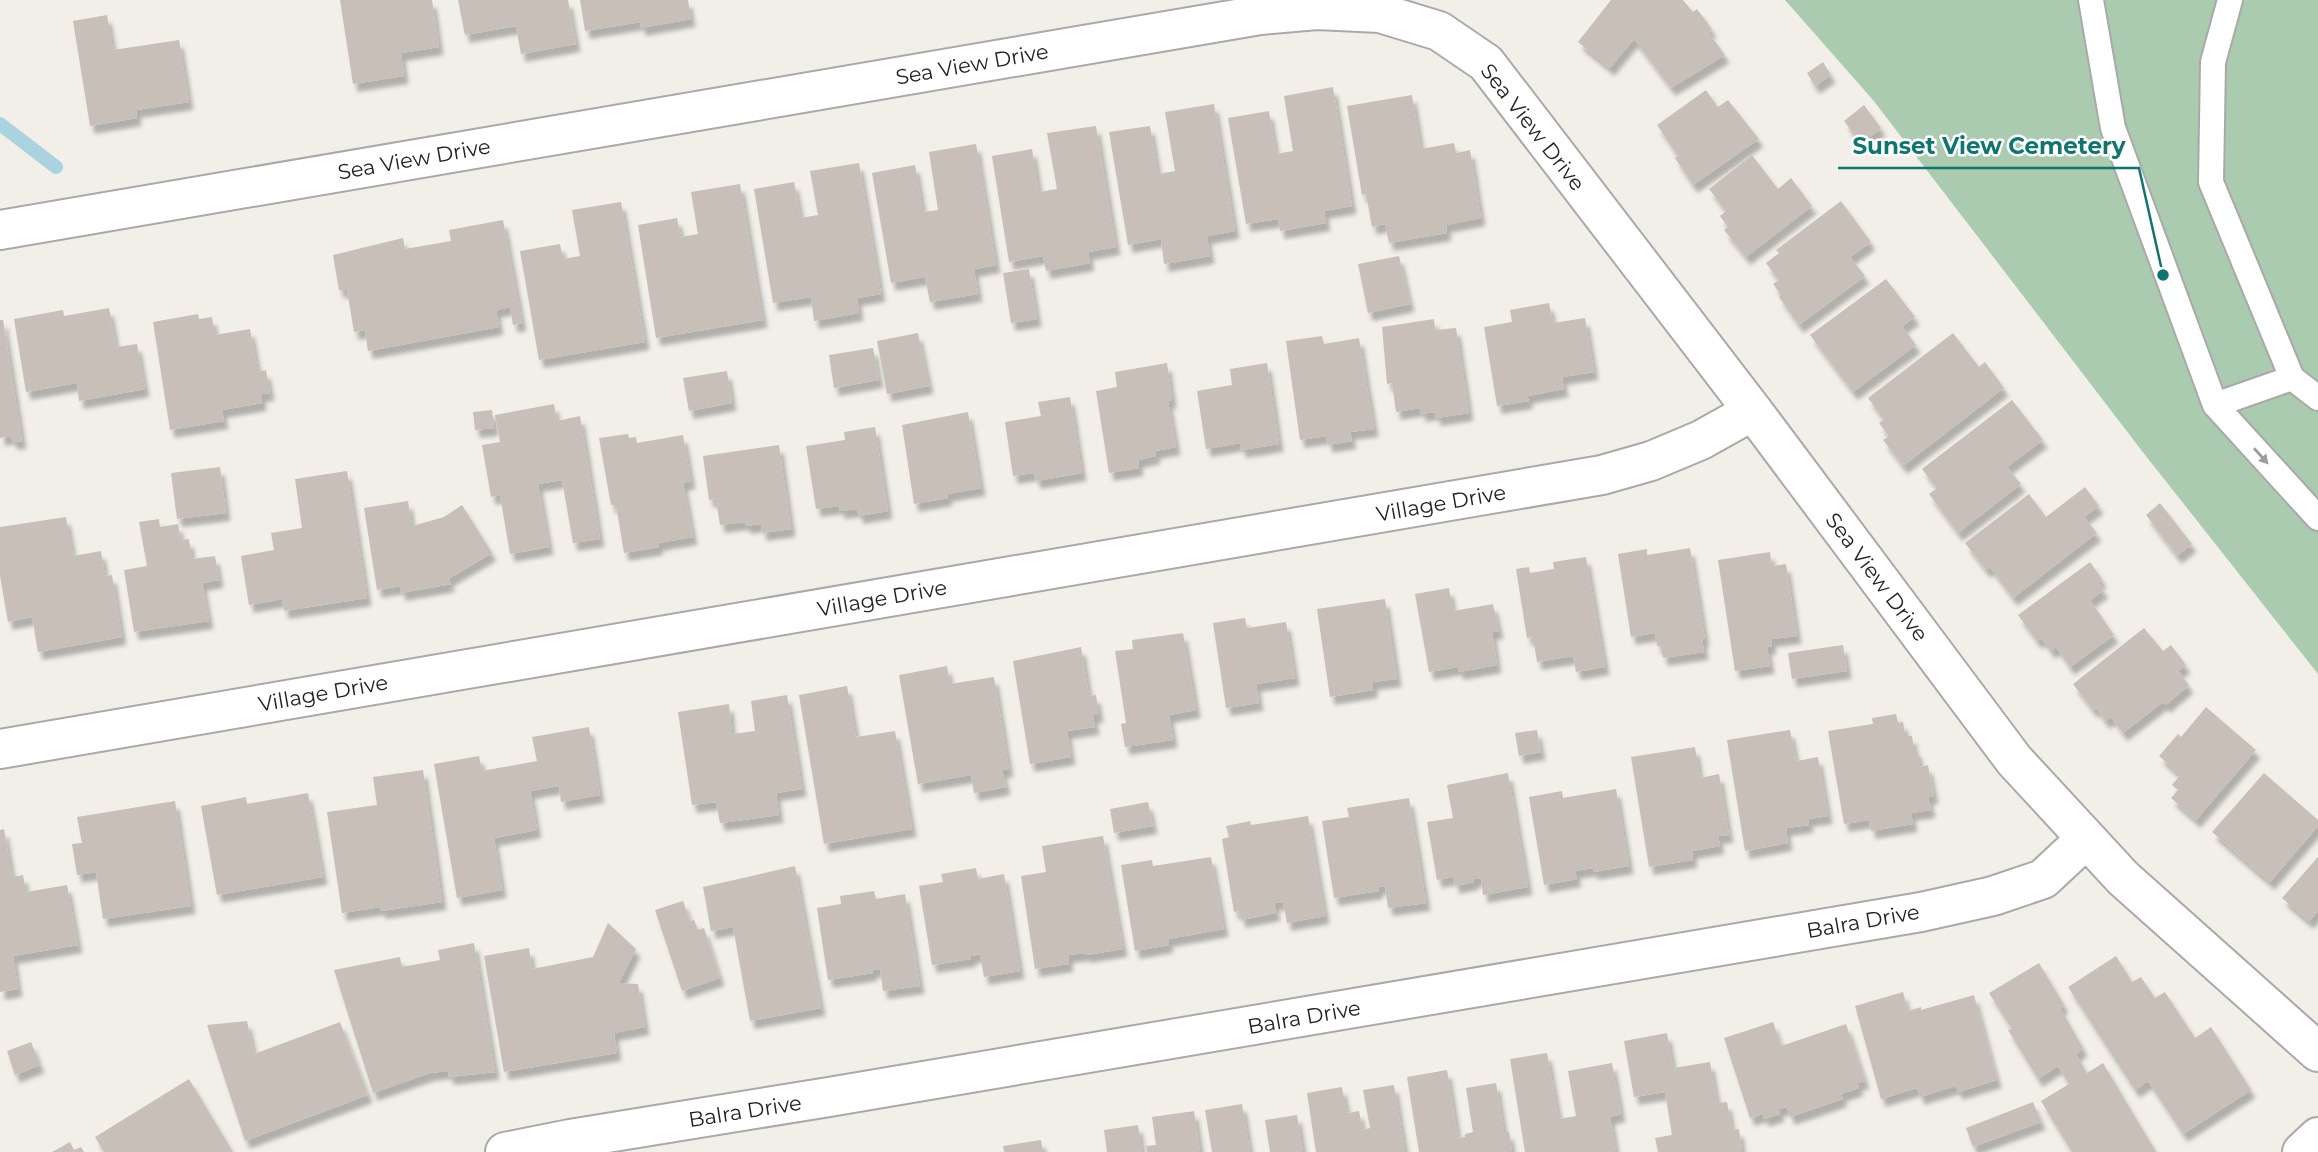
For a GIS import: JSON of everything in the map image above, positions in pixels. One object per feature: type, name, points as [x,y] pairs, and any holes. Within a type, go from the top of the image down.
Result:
[{"type":"street","name":"Sea View Drive","points":[[0,230],[1260,15],[1317,10],[1380,13],[1439,32],[1486,63],[1753,411],[2014,760],[2123,878],[2318,1052]]},
{"type":"street","name":"Village Drive","points":[[0,749],[1602,475],[1651,461],[1701,440],[1753,411]]},
{"type":"street","name":"Balra Drive","points":[[505,1152],[1921,912],[1993,896],[2043,879],[2086,839]]},
{"type":"street","points":[[2302,1152],[2318,1137]]},
{"type":"lane","points":[[2091,0],[2113,128],[2215,405],[2318,519]]},
{"type":"lane","points":[[2230,0],[2213,62],[2211,182],[2292,379],[2318,398]]},
{"type":"lane","points":[[2215,405],[2292,379]]},
{"type":"green space","points":[[1785,0],[2318,0],[2318,674],[2142,451],[1873,100]]},
{"type":"building","points":[[340,0],[432,0],[439,47],[401,53],[404,76],[353,84]]},
{"type":"building","points":[[458,0],[568,0],[576,44],[521,54],[516,26],[465,35]]},
{"type":"building","points":[[580,0],[688,0],[691,19],[641,28],[640,22],[585,31]]},
{"type":"building","points":[[1611,0],[1683,0],[1693,12],[1697,9],[1712,29],[1708,32],[1725,55],[1671,88],[1634,39],[1610,68],[1578,42]]},
{"type":"building","points":[[107,15],[113,50],[179,40],[189,102],[136,110],[137,118],[90,126],[73,21]]},
{"type":"building","points":[[1823,62],[1831,75],[1815,86],[1807,73]]},
{"type":"building","points":[[1333,87],[1352,206],[1324,211],[1326,223],[1280,231],[1278,219],[1246,224],[1228,118],[1269,111],[1276,154],[1293,151],[1284,96]]},
{"type":"building","points":[[1706,90],[1718,107],[1728,100],[1759,139],[1693,185],[1657,125]]},
{"type":"building","points":[[1412,95],[1421,149],[1454,143],[1456,153],[1470,150],[1481,218],[1446,225],[1447,233],[1389,243],[1385,224],[1372,227],[1366,194],[1362,195],[1347,106]]},
{"type":"building","points":[[1214,104],[1235,231],[1207,236],[1210,256],[1164,264],[1161,239],[1128,245],[1109,132],[1150,126],[1158,174],[1175,171],[1165,112]]},
{"type":"building","points":[[1864,105],[1881,128],[1861,144],[1844,121]]},
{"type":"building","points":[[1096,126],[1116,247],[1088,252],[1090,263],[1046,271],[1043,256],[1009,262],[992,156],[1032,149],[1039,192],[1057,189],[1047,133]]},
{"type":"building","points":[[976,144],[996,265],[974,269],[978,294],[930,302],[925,277],[891,283],[872,173],[915,165],[923,212],[938,210],[929,152]]},
{"type":"building","points":[[1752,155],[1778,189],[1791,178],[1812,206],[1746,257],[1724,230],[1728,227],[1720,216],[1726,211],[1709,189]]},
{"type":"building","points":[[859,163],[881,294],[857,298],[859,313],[814,321],[811,297],[773,303],[754,189],[794,182],[801,218],[818,215],[810,171]]},
{"type":"building","points":[[740,184],[763,320],[656,338],[638,225],[677,218],[681,237],[698,234],[691,192]]},
{"type":"building","points":[[1841,201],[1871,242],[1850,257],[1865,276],[1799,325],[1779,297],[1781,295],[1773,284],[1779,280],[1766,263],[1779,253],[1776,250]]},
{"type":"building","points":[[621,202],[645,342],[539,360],[520,251],[560,244],[563,259],[580,256],[572,210]]},
{"type":"building","points":[[503,220],[522,323],[513,325],[510,307],[496,310],[499,327],[368,351],[365,330],[354,332],[347,290],[339,290],[333,255],[403,238],[405,249],[451,241],[449,230]]},
{"type":"building","points":[[1399,256],[1410,304],[1368,313],[1358,264]]},
{"type":"building","points":[[1029,269],[1037,319],[1011,323],[1003,273]]},
{"type":"building","points":[[1886,279],[1915,317],[1902,326],[1916,345],[1853,392],[1810,335]]},
{"type":"building","points":[[1549,303],[1553,323],[1585,318],[1594,372],[1562,377],[1564,389],[1527,396],[1529,401],[1497,406],[1484,327],[1512,322],[1510,310]]},
{"type":"building","points":[[109,308],[116,347],[137,344],[145,389],[79,401],[77,383],[26,392],[14,319],[63,310],[64,316]]},
{"type":"building","points":[[198,314],[199,319],[212,317],[215,335],[250,329],[258,372],[266,370],[270,393],[261,394],[262,403],[222,410],[224,421],[170,430],[153,322]]},
{"type":"building","points":[[1434,319],[1435,330],[1456,328],[1469,413],[1436,418],[1435,412],[1421,414],[1420,408],[1396,412],[1392,383],[1387,384],[1382,327]]},
{"type":"building","points":[[0,320],[3,320],[22,441],[13,442],[11,436],[0,438]]},
{"type":"building","points":[[918,333],[929,386],[887,394],[877,341]]},
{"type":"building","points":[[1953,333],[1979,367],[1985,362],[2004,388],[1903,466],[1883,440],[1889,436],[1879,423],[1884,420],[1868,398]]},
{"type":"building","points":[[1322,336],[1324,344],[1359,338],[1374,429],[1350,432],[1352,441],[1328,445],[1326,436],[1300,440],[1286,341]]},
{"type":"building","points":[[873,348],[879,380],[834,388],[829,355]]},
{"type":"building","points":[[1167,363],[1172,400],[1168,401],[1176,447],[1155,451],[1156,456],[1138,460],[1139,468],[1109,473],[1096,391],[1117,387],[1115,372]]},
{"type":"building","points":[[1267,363],[1279,444],[1241,450],[1240,443],[1206,449],[1197,391],[1232,385],[1230,369]]},
{"type":"building","points":[[727,371],[732,403],[689,411],[683,378]]},
{"type":"building","points":[[1070,397],[1082,473],[1036,481],[1034,473],[1013,476],[1005,422],[1041,416],[1038,402]]},
{"type":"building","points":[[2012,400],[2043,440],[2007,467],[2021,484],[1958,533],[1929,494],[1937,488],[1922,469]]},
{"type":"building","points":[[554,404],[557,421],[580,416],[600,539],[573,543],[562,480],[538,484],[549,547],[510,554],[500,495],[491,497],[482,445],[500,442],[495,415]]},
{"type":"building","points":[[492,410],[494,428],[475,430],[473,412]]},
{"type":"building","points":[[968,412],[981,488],[914,504],[902,425]]},
{"type":"building","points":[[875,427],[888,511],[859,516],[857,509],[840,511],[839,506],[816,509],[806,446],[845,440],[844,432]]},
{"type":"building","points":[[628,434],[629,438],[636,437],[637,443],[683,435],[691,481],[683,483],[693,537],[624,553],[616,505],[611,505],[599,438]]},
{"type":"building","points":[[779,445],[791,529],[762,533],[761,524],[746,526],[745,522],[720,525],[716,499],[709,500],[703,456]]},
{"type":"building","points":[[220,467],[226,513],[177,519],[171,473]]},
{"type":"building","points":[[347,471],[367,598],[284,611],[282,599],[249,605],[241,556],[274,550],[271,533],[302,528],[295,479]]},
{"type":"building","points":[[2085,487],[2099,506],[2084,517],[2097,533],[2013,598],[1990,567],[1986,570],[1965,543],[2029,494],[2046,517]]},
{"type":"building","points":[[408,501],[412,526],[444,517],[462,505],[492,553],[448,579],[451,584],[401,593],[400,586],[377,590],[364,508]]},
{"type":"building","points":[[2160,503],[2192,544],[2177,556],[2146,515]]},
{"type":"building","points":[[66,517],[73,556],[101,551],[105,576],[112,575],[122,637],[38,652],[32,617],[8,622],[0,576],[0,527]]},
{"type":"building","points":[[159,519],[160,527],[178,524],[181,540],[189,539],[192,559],[215,556],[219,580],[202,583],[209,621],[134,632],[124,570],[147,566],[139,522]]},
{"type":"building","points":[[1690,548],[1705,639],[1702,639],[1704,652],[1663,658],[1655,633],[1631,637],[1618,554],[1647,549],[1647,555]]},
{"type":"building","points":[[1770,552],[1772,566],[1786,564],[1797,636],[1771,639],[1772,646],[1767,647],[1770,666],[1735,671],[1718,560]]},
{"type":"building","points":[[1586,557],[1605,667],[1576,672],[1573,656],[1537,662],[1533,637],[1527,638],[1516,569],[1529,567],[1530,573],[1554,569],[1553,562]]},
{"type":"building","points":[[2090,562],[2102,579],[2098,583],[2104,590],[2090,600],[2114,635],[2070,667],[2056,647],[2051,651],[2041,638],[2037,641],[2018,615]]},
{"type":"building","points":[[1449,588],[1453,611],[1493,604],[1499,631],[1492,632],[1497,665],[1459,672],[1458,667],[1429,672],[1415,594]]},
{"type":"building","points":[[1385,599],[1397,679],[1373,682],[1373,690],[1330,697],[1317,609]]},
{"type":"building","points":[[1245,618],[1247,628],[1286,622],[1295,678],[1256,684],[1259,703],[1226,708],[1213,623]]},
{"type":"building","points":[[2144,628],[2163,651],[2171,645],[2186,665],[2178,671],[2189,685],[2166,705],[2163,702],[2123,733],[2111,717],[2105,721],[2096,708],[2093,710],[2073,684]]},
{"type":"building","points":[[1183,633],[1196,710],[1169,715],[1173,740],[1125,747],[1121,724],[1126,723],[1115,651],[1133,649],[1132,640]]},
{"type":"building","points":[[1843,645],[1847,671],[1792,679],[1788,653]]},
{"type":"building","points":[[1081,647],[1089,696],[1096,695],[1099,715],[1093,715],[1095,727],[1067,731],[1071,757],[1030,764],[1013,661]]},
{"type":"building","points":[[947,666],[950,684],[994,677],[1009,769],[1002,770],[1006,787],[974,793],[971,775],[918,784],[899,675]]},
{"type":"building","points":[[847,686],[856,737],[895,731],[912,829],[824,844],[799,695]]},
{"type":"building","points":[[787,695],[802,789],[776,793],[779,815],[720,823],[716,802],[692,805],[678,712],[729,704],[732,734],[755,731],[751,701]]},
{"type":"building","points":[[2206,707],[2256,750],[2196,820],[2171,798],[2178,790],[2172,785],[2180,775],[2159,756],[2178,734],[2181,737]]},
{"type":"building","points":[[1896,714],[1898,723],[1903,722],[1905,736],[1912,736],[1920,767],[1928,765],[1934,796],[1928,797],[1931,810],[1911,813],[1913,824],[1871,831],[1869,820],[1844,824],[1828,731],[1873,724],[1872,718]]},
{"type":"building","points":[[589,727],[600,795],[561,802],[559,786],[530,791],[537,830],[494,838],[502,890],[457,898],[434,764],[479,756],[482,771],[537,761],[532,737]]},
{"type":"building","points":[[1537,730],[1541,752],[1519,756],[1515,733]]},
{"type":"building","points":[[1790,730],[1796,761],[1818,757],[1828,816],[1808,819],[1809,825],[1786,828],[1788,843],[1745,851],[1727,740]]},
{"type":"building","points":[[1695,747],[1700,778],[1719,774],[1729,835],[1718,836],[1720,846],[1692,851],[1693,860],[1649,867],[1631,757]]},
{"type":"building","points":[[423,770],[442,902],[381,911],[380,907],[342,913],[327,812],[377,805],[373,777]]},
{"type":"building","points":[[1508,773],[1528,887],[1483,895],[1481,878],[1455,886],[1453,877],[1437,880],[1427,822],[1453,818],[1447,785]]},
{"type":"building","points":[[2264,773],[2318,820],[2318,826],[2270,882],[2212,832]]},
{"type":"building","points":[[1616,789],[1629,866],[1593,872],[1593,868],[1575,871],[1577,879],[1544,885],[1529,797],[1562,791],[1563,798]]},
{"type":"building","points":[[308,793],[323,877],[217,895],[201,806],[246,797],[247,804]]},
{"type":"building","points":[[1409,798],[1426,903],[1388,908],[1385,886],[1378,887],[1379,891],[1334,898],[1322,821],[1349,817],[1347,808]]},
{"type":"building","points":[[175,801],[191,906],[103,919],[96,872],[77,875],[72,844],[82,843],[77,817]]},
{"type":"building","points":[[1148,802],[1153,826],[1114,833],[1110,809]]},
{"type":"building","points":[[1308,816],[1325,916],[1287,923],[1283,902],[1274,903],[1276,913],[1241,920],[1239,911],[1234,912],[1222,839],[1229,837],[1226,826]]},
{"type":"building","points":[[4,829],[12,877],[23,875],[26,892],[67,885],[78,945],[13,956],[18,989],[0,992],[0,830]]},
{"type":"building","points":[[1103,836],[1123,949],[1068,955],[1069,964],[1035,969],[1021,876],[1046,872],[1042,846]]},
{"type":"building","points":[[1211,857],[1224,929],[1168,939],[1169,945],[1135,951],[1121,865],[1152,860],[1153,866]]},
{"type":"building","points":[[2318,857],[2318,911],[2309,921],[2282,898]]},
{"type":"building","points":[[795,866],[821,1008],[750,1021],[733,927],[711,931],[703,887]]},
{"type":"building","points":[[976,868],[978,879],[1004,874],[1020,971],[984,977],[980,954],[971,956],[971,959],[932,965],[919,886],[943,882],[941,874]]},
{"type":"building","points":[[874,891],[876,899],[905,894],[920,986],[883,991],[880,969],[872,970],[873,973],[828,980],[817,908],[841,904],[840,896]]},
{"type":"building","points":[[683,901],[690,921],[694,920],[698,930],[704,928],[720,978],[682,991],[655,910]]},
{"type":"building","points":[[608,923],[636,949],[619,983],[638,984],[645,1027],[614,1033],[617,1053],[504,1072],[484,956],[529,948],[532,969],[593,957]]},
{"type":"building","points":[[474,943],[495,1072],[449,1077],[448,1071],[430,1073],[373,1093],[334,970],[400,957],[402,967],[440,960],[438,950]]},
{"type":"building","points":[[2116,956],[2132,982],[2141,977],[2155,998],[2165,992],[2195,1038],[2211,1027],[2251,1090],[2183,1134],[2148,1081],[2135,1090],[2068,987]]},
{"type":"building","points":[[2039,963],[2064,1005],[2060,1008],[2083,1048],[2076,1054],[2087,1073],[2103,1063],[2156,1152],[2072,1152],[2041,1101],[2069,1084],[2058,1066],[2038,1079],[2008,1030],[2012,1029],[1989,993]]},
{"type":"building","points":[[1903,992],[1908,1011],[1974,995],[1997,1080],[1958,1092],[1956,1086],[1920,1097],[1917,1088],[1881,1099],[1855,1006]]},
{"type":"building","points":[[247,1021],[254,1054],[340,1022],[368,1095],[245,1141],[207,1025]]},
{"type":"building","points":[[1773,1022],[1781,1046],[1846,1024],[1865,1081],[1857,1083],[1859,1088],[1841,1094],[1843,1099],[1790,1117],[1787,1107],[1778,1109],[1780,1114],[1764,1119],[1763,1114],[1750,1118],[1724,1038]]},
{"type":"building","points":[[1667,1033],[1673,1068],[1710,1062],[1717,1103],[1727,1102],[1732,1130],[1739,1129],[1742,1152],[1658,1152],[1655,1138],[1672,1135],[1665,1092],[1634,1097],[1624,1041]]},
{"type":"building","points":[[31,1042],[40,1065],[15,1075],[7,1051]]},
{"type":"building","points":[[1547,1053],[1559,1119],[1576,1116],[1568,1071],[1612,1063],[1621,1114],[1610,1117],[1616,1152],[1525,1152],[1510,1059]]},
{"type":"building","points":[[1447,1070],[1458,1138],[1473,1132],[1466,1088],[1496,1083],[1504,1132],[1509,1132],[1512,1152],[1419,1152],[1407,1077]]},
{"type":"building","points":[[189,1079],[233,1152],[104,1152],[95,1137]]},
{"type":"building","points":[[1394,1085],[1405,1152],[1316,1152],[1307,1093],[1342,1087],[1347,1113],[1359,1111],[1363,1130],[1370,1128],[1363,1090]]},
{"type":"building","points":[[2033,1102],[2041,1122],[1973,1147],[1966,1128]]},
{"type":"building","points":[[1242,1104],[1250,1152],[1212,1152],[1205,1110]]},
{"type":"building","points":[[1194,1111],[1200,1152],[1147,1152],[1146,1146],[1156,1145],[1152,1117]]},
{"type":"building","points":[[1297,1115],[1303,1152],[1270,1152],[1265,1120]]},
{"type":"building","points":[[1138,1125],[1142,1152],[1107,1152],[1104,1130]]},
{"type":"building","points":[[1041,1140],[1043,1152],[1004,1152],[1003,1146]]},
{"type":"building","points":[[70,1142],[74,1150],[81,1147],[84,1152],[52,1152]]},
{"type":"waterway","points":[[0,124],[56,167]]},
{"type":"place","name":"Sunset View Cemetery","points":[[2163,275]]}]
